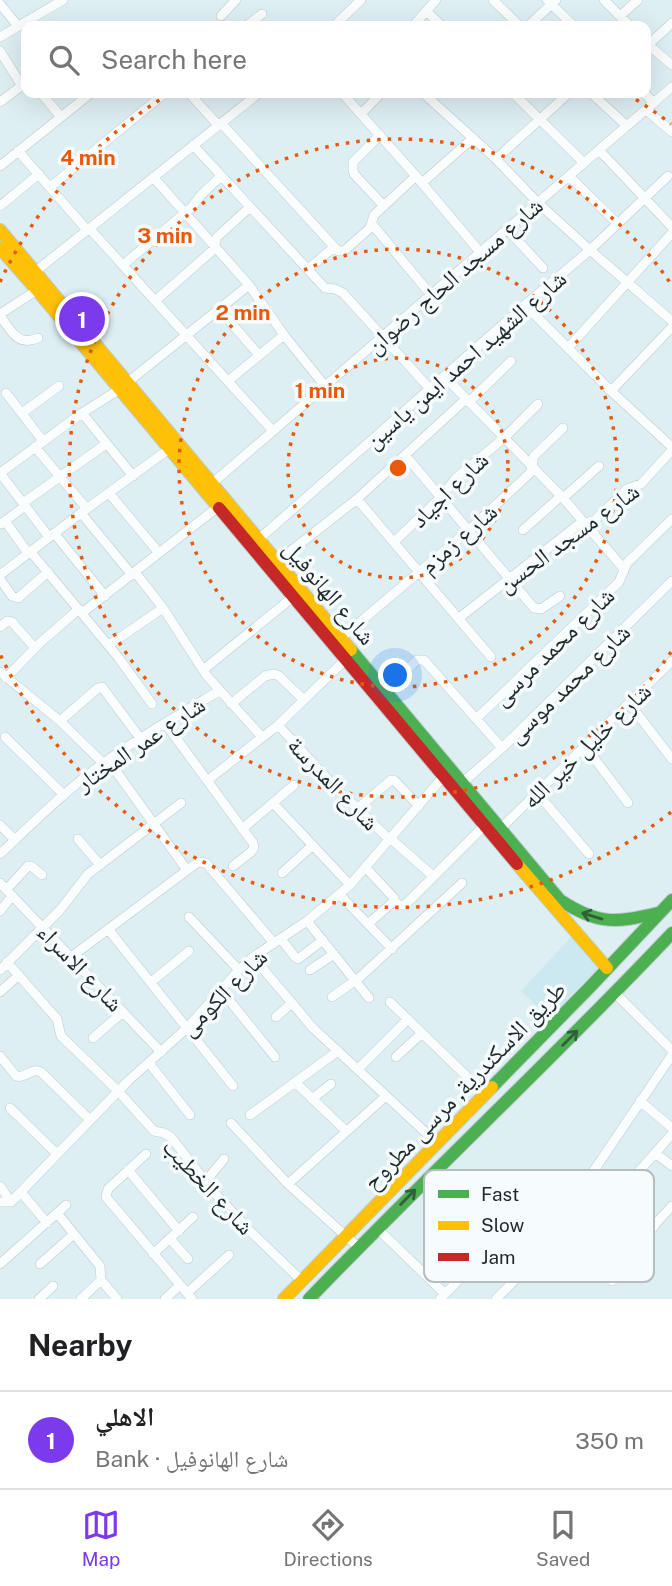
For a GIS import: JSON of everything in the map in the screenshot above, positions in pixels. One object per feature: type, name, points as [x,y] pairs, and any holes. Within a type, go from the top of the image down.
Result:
[{"type":"street","points":[[27,21],[63,0]]},
{"type":"street","points":[[340,21],[361,0]]},
{"type":"street","points":[[417,21],[436,0]]},
{"type":"street","points":[[493,0],[515,21]]},
{"type":"street","points":[[604,0],[625,21]]},
{"type":"street","points":[[620,16],[638,0]]},
{"type":"street","points":[[221,16],[234,1]]},
{"type":"street","points":[[533,21],[551,2],[570,21]]},
{"type":"street","points":[[0,4],[18,26]]},
{"type":"street","points":[[426,11],[437,21]]},
{"type":"street","points":[[252,21],[261,13]]},
{"type":"street","points":[[651,41],[672,23]]},
{"type":"street","points":[[0,37],[21,24]]},
{"type":"street","points":[[651,47],[672,65]]},
{"type":"street","points":[[0,51],[21,80]]},
{"type":"street","points":[[0,102],[21,86]]},
{"type":"street","name":"شارع مسجد الحاج رضوان","points":[[208,487],[672,87]]},
{"type":"street","points":[[45,98],[61,117]]},
{"type":"street","points":[[0,166],[85,98]]},
{"type":"street","points":[[50,187],[159,98]]},
{"type":"street","points":[[194,98],[338,251],[344,251],[372,224],[374,215],[384,206],[473,138]]},
{"type":"street","points":[[36,271],[253,98]]},
{"type":"street","points":[[347,98],[480,252]]},
{"type":"street","points":[[361,114],[376,98]]},
{"type":"street","points":[[429,98],[590,250],[672,321]]},
{"type":"street","points":[[518,98],[583,163]]},
{"type":"street","points":[[496,159],[563,98]]},
{"type":"street","points":[[596,98],[627,126]]},
{"type":"street","points":[[649,98],[654,103]]},
{"type":"street","points":[[646,110],[672,132]]},
{"type":"street","points":[[380,135],[352,166],[354,174],[384,206]]},
{"type":"street","points":[[193,145],[325,288],[340,290],[430,389]]},
{"type":"street","points":[[599,150],[672,227]]},
{"type":"street","points":[[18,151],[273,431]]},
{"type":"street","points":[[0,206],[38,174]]},
{"type":"street","points":[[123,265],[186,213],[222,176]]},
{"type":"street","points":[[569,176],[618,224]]},
{"type":"street","name":"شارع الشهيد احمد ايمن ياسين","points":[[258,539],[590,250],[668,176]]},
{"type":"street","points":[[153,177],[249,285],[325,386]]},
{"type":"street","points":[[155,301],[213,250],[217,237],[250,207]]},
{"type":"street","points":[[372,224],[431,295]]},
{"type":"street","points":[[508,229],[544,268]]},
{"type":"street","name":"شارع الهانوفيل","points":[[0,230],[36,271],[169,449],[258,539],[293,597],[484,826],[607,968],[620,988]]},
{"type":"street","points":[[568,348],[672,233]]},
{"type":"street","points":[[308,269],[334,247]]},
{"type":"street","name":"شارع الهانوفيل","points":[[0,248],[124,386],[208,487],[218,507],[341,638],[560,900],[590,917],[615,921],[659,913]]},
{"type":"street","points":[[105,596],[24,505],[0,473],[124,386],[249,285]]},
{"type":"street","points":[[37,290],[0,315],[18,339],[27,341],[38,338]]},
{"type":"street","points":[[525,305],[672,448]]},
{"type":"street","points":[[219,309],[259,355]]},
{"type":"street","points":[[611,391],[672,327]]},
{"type":"street","points":[[228,381],[284,335]]},
{"type":"street","points":[[273,565],[357,499],[511,361]]},
{"type":"street","points":[[444,376],[562,497],[624,569]]},
{"type":"street","points":[[22,413],[59,386]]},
{"type":"street","points":[[6,393],[22,413],[39,444],[84,511],[163,608],[219,691],[262,737]]},
{"type":"street","name":"شارع اجياد","points":[[394,542],[456,478],[504,438],[538,404]]},
{"type":"street","points":[[82,413],[133,476]]},
{"type":"street","name":"شارع زمزم","points":[[341,638],[468,530],[530,473],[534,456],[563,428]]},
{"type":"street","points":[[106,444],[2,523],[48,572],[109,645],[152,704]]},
{"type":"street","name":"شارع مسجد الحسن","points":[[459,618],[578,525],[595,520],[627,489],[641,484],[672,448]]},
{"type":"street","points":[[48,572],[18,598],[12,596],[0,575],[169,449]]},
{"type":"street","points":[[405,455],[534,608],[541,609],[560,596]]},
{"type":"street","points":[[523,530],[598,466]]},
{"type":"street","points":[[109,493],[159,553]]},
{"type":"street","points":[[357,499],[491,657]]},
{"type":"street","points":[[187,870],[105,762],[2,674],[80,611],[105,596],[218,507]]},
{"type":"street","name":"شارع محمد مرسى","points":[[476,719],[619,582],[632,558],[672,519]]},
{"type":"street","name":"شارع محمد موسى","points":[[462,783],[502,748],[672,581]]},
{"type":"street","points":[[203,670],[293,597]]},
{"type":"street","points":[[109,645],[163,608]]},
{"type":"street","points":[[0,627],[7,621],[12,622],[34,648]]},
{"type":"street","points":[[208,780],[278,725],[345,660]]},
{"type":"street","points":[[385,691],[417,660],[424,660],[502,748]]},
{"type":"street","name":"شارع خليل خير الله","points":[[500,829],[672,662]]},
{"type":"street","points":[[231,704],[269,674],[279,676],[303,700]]},
{"type":"street","points":[[60,721],[102,687],[140,738]]},
{"type":"street","name":"شارع عمر المختار","points":[[0,854],[64,795],[105,762],[219,691]]},
{"type":"street","points":[[629,703],[672,759]]},
{"type":"street","points":[[165,723],[253,843],[251,852],[233,866]]},
{"type":"street","name":"شارع المدرسة","points":[[278,725],[357,808],[433,876]]},
{"type":"street","points":[[5,737],[64,795]]},
{"type":"street","points":[[585,746],[628,803]]},
{"type":"street","name":"شارع الكومى","points":[[11,1202],[118,1091],[187,1028],[239,970],[351,885],[443,777]]},
{"type":"street","points":[[357,808],[391,780],[419,806]]},
{"type":"street","points":[[242,829],[294,785]]},
{"type":"street","points":[[537,793],[589,854]]},
{"type":"street","points":[[0,970],[60,910],[80,883],[100,864],[181,803]]},
{"type":"street","points":[[273,803],[351,885]]},
{"type":"street","points":[[0,825],[15,840]]},
{"type":"street","points":[[366,868],[393,895],[394,901],[405,905],[484,826]]},
{"type":"street","points":[[78,839],[100,864]]},
{"type":"street","points":[[282,873],[313,845]]},
{"type":"street","points":[[71,957],[202,861],[277,941],[298,959],[323,940]]},
{"type":"street","points":[[0,911],[6,889],[28,866],[42,875]]},
{"type":"street","points":[[332,996],[355,981],[392,949],[462,883]]},
{"type":"street","name":"شارع الاسراء","points":[[6,889],[161,1052]]},
{"type":"street","points":[[340,895],[392,949]]},
{"type":"street","name":"طريق الاسكندرية, مرسى مطروح","points":[[284,1299],[672,900]]},
{"type":"street","points":[[368,924],[394,901]]},
{"type":"street","points":[[189,917],[239,970]]},
{"type":"street","points":[[307,921],[369,998]]},
{"type":"street","points":[[108,929],[233,1086]]},
{"type":"street","name":"طريق الاسكندرية, مرسى مطروح","points":[[436,1170],[672,933]]},
{"type":"street","points":[[151,982],[189,951]]},
{"type":"street","points":[[310,970],[334,954]]},
{"type":"street","points":[[253,957],[313,1028],[437,1143]]},
{"type":"street","name":"شارع الخطيب","points":[[8,962],[57,1018],[61,1037],[118,1091],[154,1131],[171,1137],[205,1182],[302,1281]]},
{"type":"street","points":[[0,992],[19,975]]},
{"type":"street","points":[[620,988],[672,1050]]},
{"type":"street","points":[[221,990],[275,1057]]},
{"type":"street","points":[[390,1002],[485,1094]]},
{"type":"street","points":[[276,1017],[292,1003]]},
{"type":"street","points":[[93,1038],[123,1012]]},
{"type":"street","points":[[358,1069],[408,1019]]},
{"type":"street","points":[[396,1057],[422,1033]]},
{"type":"street","points":[[250,1115],[338,1051]]},
{"type":"street","points":[[594,1170],[672,1055]]},
{"type":"street","points":[[0,1056],[16,1076],[24,1076],[32,1070],[41,1072],[90,1120]]},
{"type":"street","points":[[149,1063],[190,1115]]},
{"type":"street","points":[[295,1082],[345,1131]]},
{"type":"street","points":[[312,1099],[331,1084]]},
{"type":"street","points":[[288,1184],[386,1096]]},
{"type":"street","points":[[640,1101],[672,1128]]},
{"type":"street","points":[[10,1108],[57,1154]]},
{"type":"street","points":[[231,1123],[288,1184],[358,1247]]},
{"type":"street","points":[[640,1170],[672,1135]]},
{"type":"street","points":[[655,1153],[672,1166]]},
{"type":"street","points":[[146,1154],[107,1189],[106,1197],[186,1293]]},
{"type":"street","points":[[205,1182],[224,1159]]},
{"type":"street","points":[[128,1170],[178,1230]]},
{"type":"street","name":"طريق الاسكندرية, مرسى مطروح","points":[[309,1299],[424,1182]]},
{"type":"street","points":[[0,1186],[11,1202]]},
{"type":"street","points":[[21,1192],[47,1223]]},
{"type":"street","points":[[0,1202],[11,1202]]},
{"type":"street","points":[[0,1264],[66,1205]]},
{"type":"street","points":[[654,1227],[672,1206]]},
{"type":"street","points":[[57,1213],[100,1266],[101,1280],[117,1299]]},
{"type":"street","points":[[153,1254],[193,1217]]},
{"type":"street","points":[[377,1228],[424,1278]]},
{"type":"street","points":[[40,1264],[74,1234]]},
{"type":"street","points":[[170,1239],[188,1259]]},
{"type":"street","points":[[165,1299],[186,1293],[229,1255]]},
{"type":"street","points":[[81,1299],[101,1280]]},
{"type":"street","points":[[428,1282],[442,1297],[457,1282]]},
{"type":"street","points":[[496,1299],[513,1282]]},
{"type":"street","points":[[39,1299],[53,1286]]},
{"type":"shaded area","points":[[571,937],[598,968],[549,1018],[521,991]]},
{"type":"traffic: fast","points":[[351,650],[560,900],[585,914],[607,920],[630,919],[658,913]]},
{"type":"traffic: fast","points":[[492,1087],[672,900]]},
{"type":"traffic: fast","points":[[436,1170],[672,933]]},
{"type":"traffic: fast","points":[[309,1299],[424,1182]]},
{"type":"traffic: slow","points":[[0,230],[351,650]]},
{"type":"traffic: slow","points":[[0,248],[219,508]]},
{"type":"traffic: slow","points":[[517,864],[607,968]]},
{"type":"traffic: slow","points":[[284,1299],[492,1087]]},
{"type":"traffic: jam","points":[[219,508],[517,864]]},
{"type":"place","name":"الاهلي","points":[[82,319]]}]
